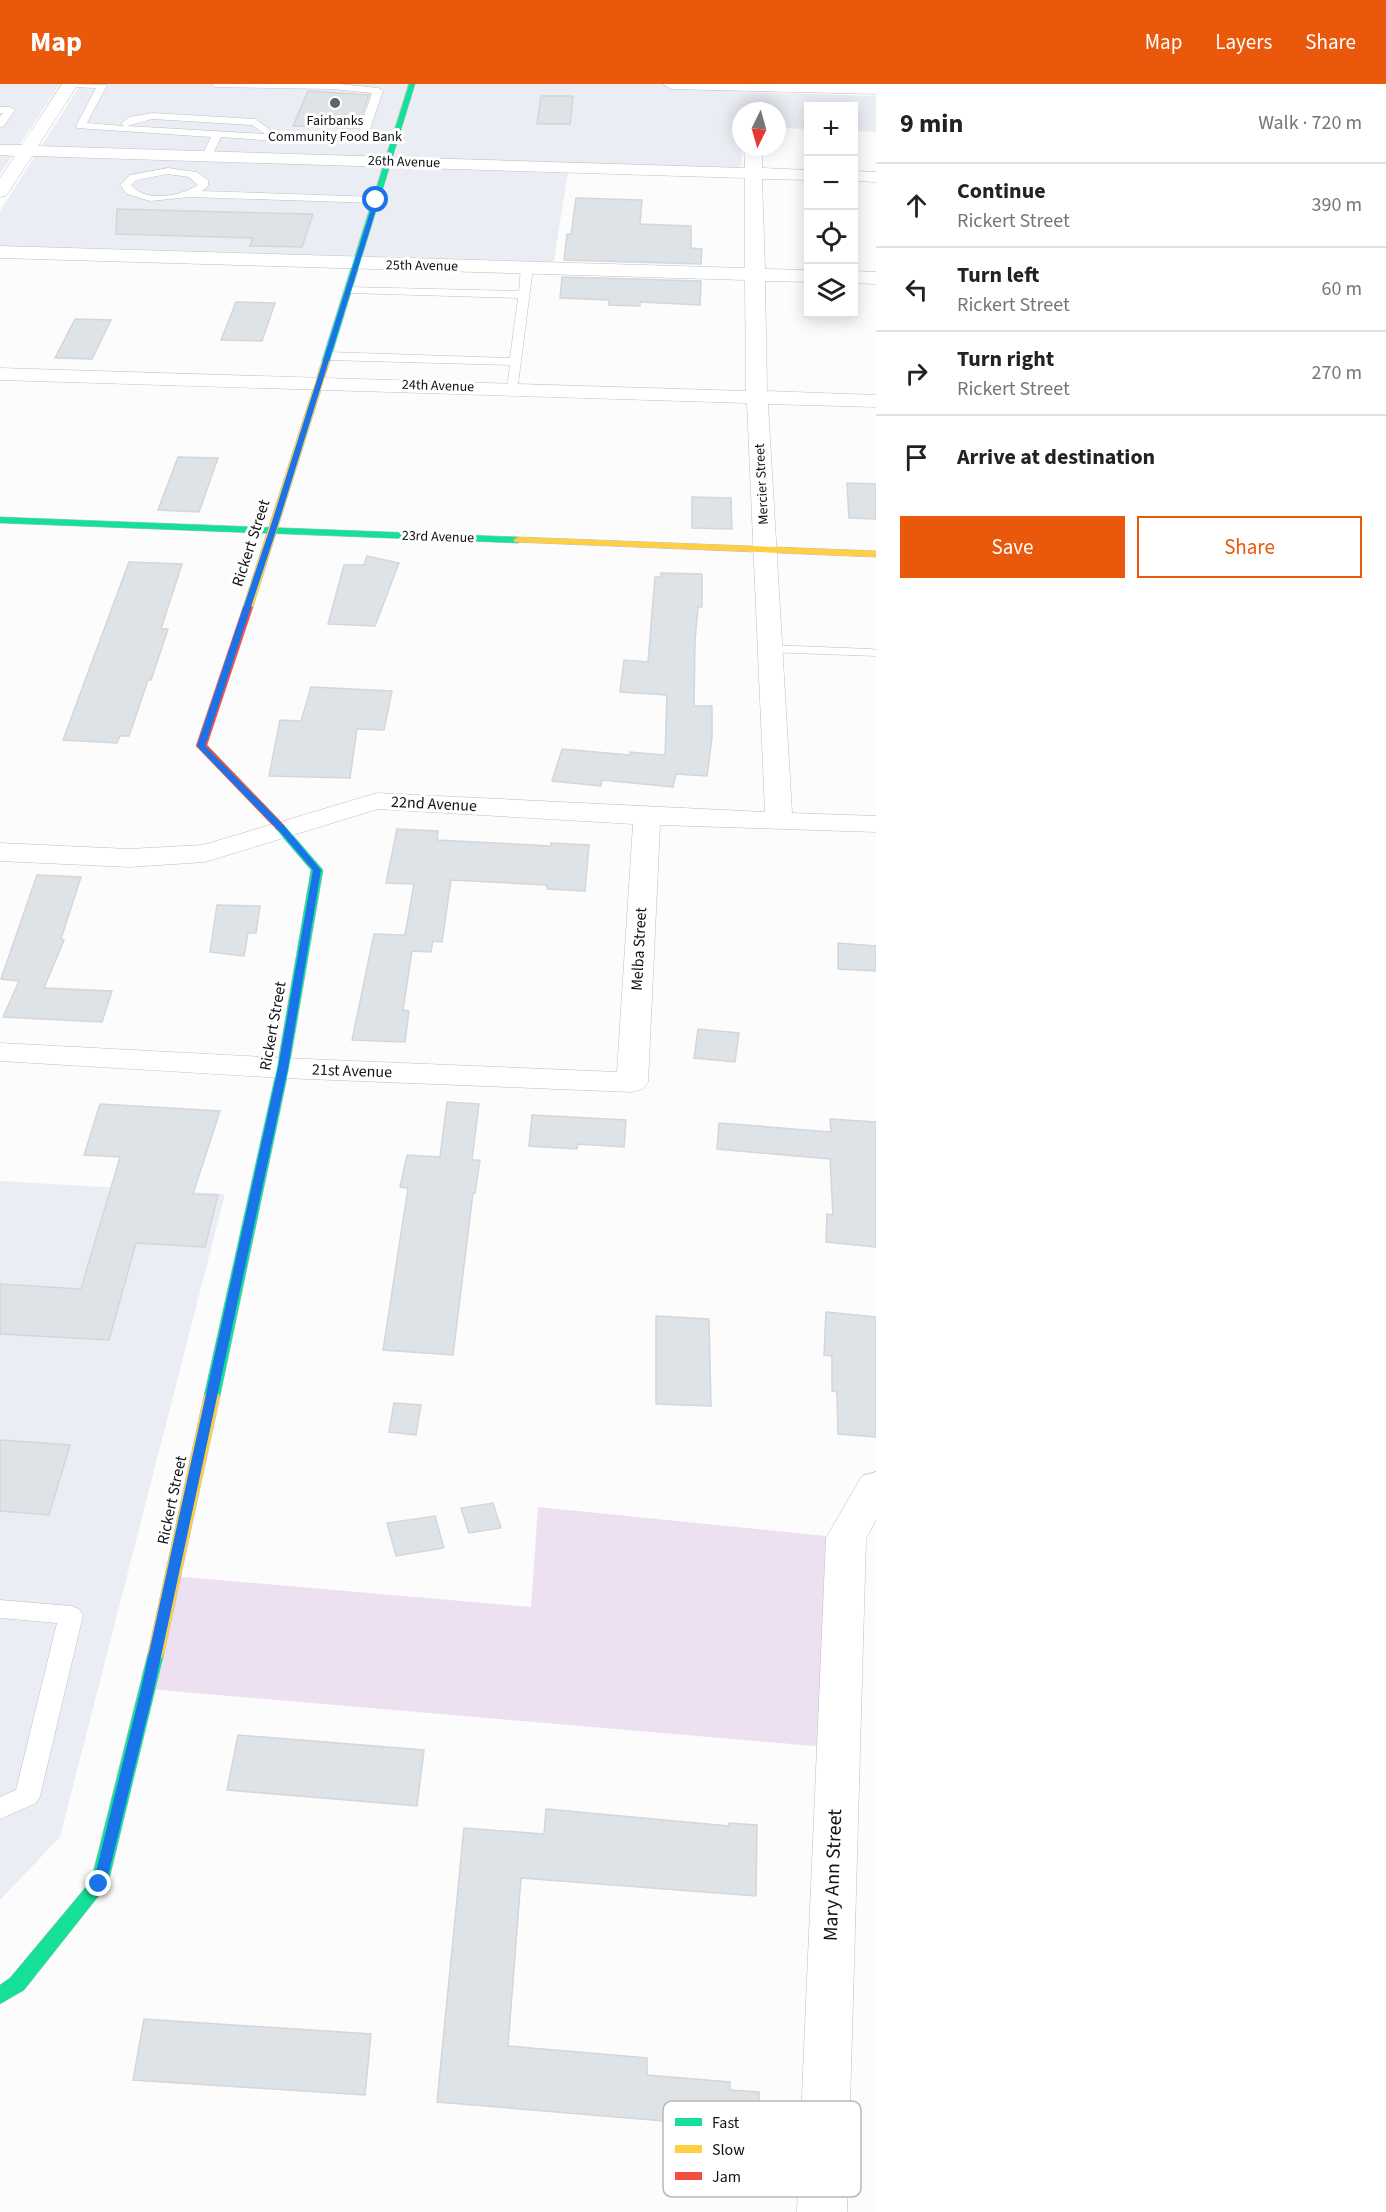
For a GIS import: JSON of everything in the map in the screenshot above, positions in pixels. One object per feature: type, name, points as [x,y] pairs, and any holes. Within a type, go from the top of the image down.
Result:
[{"type":"street","points":[[0,192],[70,84]]},
{"type":"street","name":"Rickert Street","points":[[0,1996],[17,1984],[99,1884],[148,1689],[283,1068],[317,870],[283,830],[201,746],[273,531],[412,84]]},
{"type":"street","points":[[671,84],[753,91],[876,89]]},
{"type":"street","name":"26th Avenue","points":[[0,150],[27,151],[152,143],[170,163],[207,156],[804,175]]},
{"type":"street","name":"Mercier Street","points":[[753,156],[757,397],[779,820]]},
{"type":"street","points":[[858,176],[876,177]]},
{"type":"street","name":"25th Avenue","points":[[0,252],[804,276]]},
{"type":"street","points":[[858,277],[876,278]]},
{"type":"street","name":"24th Avenue","points":[[0,374],[318,382],[876,401]]},
{"type":"street","name":"23rd Avenue","points":[[0,520],[876,554]]},
{"type":"street","name":"22nd Avenue","points":[[0,852],[129,858],[205,853],[377,801],[647,816],[876,824]]},
{"type":"street","name":"Melba Street","points":[[632,1082],[647,816]]},
{"type":"street","name":"21st Avenue","points":[[0,1052],[283,1068],[632,1082]]},
{"type":"street","name":"Mary Ann Street","points":[[826,2101],[846,1538],[876,1486]]},
{"type":"street","name":"Mary Ann Street","points":[[822,2212],[823,2197]]},
{"type":"lane","points":[[70,84],[104,84],[81,126],[117,128],[152,143],[217,134],[276,138],[354,139],[364,132],[378,91],[332,85],[216,84]]},
{"type":"lane","points":[[0,110],[10,110],[0,124]]},
{"type":"lane","points":[[117,128],[134,119],[152,116],[224,120],[255,122],[276,138]]},
{"type":"lane","points":[[207,156],[217,134]]},
{"type":"lane","points":[[192,194],[203,186],[204,182],[170,163],[134,177],[125,185],[132,193],[153,198],[172,198],[192,194],[376,200]]},
{"type":"lane","points":[[513,389],[527,268]]},
{"type":"lane","points":[[348,290],[524,295]]},
{"type":"lane","points":[[328,356],[516,362]]},
{"type":"lane","points":[[770,649],[871,653]]},
{"type":"lane","points":[[0,1609],[71,1615],[27,1796],[0,1809]]},
{"type":"shaded area","points":[[0,84],[60,84],[0,174]]},
{"type":"shaded area","points":[[81,84],[741,84],[741,92],[876,96],[876,132],[858,131],[858,102],[804,102],[804,129],[786,128],[786,102],[732,102],[732,156],[742,156],[742,164],[737,168],[569,166],[553,267],[0,250],[0,211]]},
{"type":"shaded area","points":[[0,1181],[225,1194],[60,1837],[0,1900]]},
{"type":"shaded area","points":[[538,1507],[846,1538],[837,1748],[148,1689],[172,1576],[531,1607]]},
{"type":"building","name":"Fairbanks Community Food Bank","points":[[308,91],[369,95],[357,128],[293,126]]},
{"type":"building","points":[[541,96],[573,96],[570,124],[537,124]]},
{"type":"building","points":[[576,198],[642,200],[640,224],[691,226],[691,248],[702,249],[701,264],[564,260],[567,234],[571,234]]},
{"type":"building","points":[[117,209],[313,214],[302,247],[250,246],[253,238],[116,234]]},
{"type":"building","points":[[562,277],[701,281],[700,305],[640,302],[640,306],[609,305],[609,300],[560,298]]},
{"type":"building","points":[[236,302],[275,303],[262,341],[221,340]]},
{"type":"building","points":[[75,319],[111,320],[92,359],[55,358]]},
{"type":"building","points":[[178,457],[218,458],[199,512],[158,510]]},
{"type":"building","points":[[847,483],[876,484],[876,519],[849,518]]},
{"type":"building","points":[[692,497],[731,498],[732,529],[692,528]]},
{"type":"building","points":[[367,556],[399,563],[375,626],[328,624],[344,565],[364,565]]},
{"type":"building","points":[[129,562],[182,564],[161,629],[168,629],[151,680],[148,680],[129,736],[120,736],[117,743],[63,740]]},
{"type":"building","points":[[661,573],[702,574],[702,607],[698,607],[695,641],[694,706],[712,706],[712,737],[707,776],[676,774],[673,787],[602,780],[601,786],[552,781],[562,749],[630,755],[630,752],[665,755],[667,695],[620,692],[624,660],[648,662],[655,577],[661,577]]},
{"type":"building","points":[[311,687],[392,691],[384,730],[357,729],[350,778],[269,776],[280,720],[301,721]]},
{"type":"building","points":[[397,829],[438,831],[437,840],[551,846],[551,843],[589,845],[585,891],[547,889],[547,885],[451,880],[442,942],[433,941],[431,952],[412,951],[403,1010],[409,1011],[405,1042],[352,1040],[374,934],[405,935],[414,884],[386,883]]},
{"type":"building","points":[[37,875],[81,877],[61,939],[64,940],[44,988],[112,991],[102,1022],[3,1017],[19,981],[1,979]]},
{"type":"building","points":[[217,905],[260,906],[256,933],[248,933],[244,956],[210,952]]},
{"type":"building","points":[[838,943],[876,946],[876,971],[838,969]]},
{"type":"building","points":[[698,1029],[739,1033],[735,1062],[694,1058]]},
{"type":"building","points":[[447,1102],[479,1104],[472,1160],[480,1160],[475,1193],[473,1193],[453,1355],[383,1350],[408,1188],[400,1187],[407,1155],[440,1157]]},
{"type":"building","points":[[100,1104],[220,1111],[193,1194],[218,1195],[205,1247],[136,1243],[109,1340],[0,1334],[0,1284],[81,1289],[120,1157],[84,1155]]},
{"type":"building","points":[[532,1115],[626,1120],[624,1147],[578,1144],[577,1149],[529,1146]]},
{"type":"building","points":[[830,1119],[876,1122],[876,1247],[826,1242],[827,1214],[833,1215],[830,1159],[717,1149],[719,1123],[831,1132]]},
{"type":"building","points":[[826,1312],[876,1317],[876,1437],[838,1434],[837,1392],[832,1391],[832,1356],[824,1355]]},
{"type":"building","points":[[656,1316],[709,1319],[711,1406],[656,1404]]},
{"type":"building","points":[[394,1403],[421,1405],[416,1435],[389,1432]]},
{"type":"building","points":[[0,1440],[70,1445],[49,1515],[0,1511]]},
{"type":"building","points":[[493,1503],[501,1528],[469,1533],[461,1508]]},
{"type":"building","points":[[435,1516],[444,1548],[396,1556],[387,1523]]},
{"type":"building","points":[[238,1735],[424,1750],[417,1806],[227,1790]]},
{"type":"building","points":[[546,1809],[729,1826],[729,1823],[757,1825],[756,1896],[521,1878],[508,2046],[647,2058],[647,2075],[730,2082],[730,2090],[759,2092],[759,2101],[663,2101],[663,2121],[437,2102],[464,1828],[544,1834]]},
{"type":"building","points":[[144,2019],[371,2034],[365,2095],[133,2080]]},
{"type":"traffic: fast","points":[[326,361],[412,84]]},
{"type":"traffic: fast","points":[[0,520],[518,540]]},
{"type":"traffic: fast","points":[[212,1396],[283,1068],[317,870],[281,828]]},
{"type":"traffic: fast","points":[[0,1996],[17,1984],[99,1884],[156,1653]]},
{"type":"traffic: slow","points":[[248,607],[326,361]]},
{"type":"traffic: slow","points":[[518,540],[876,554]]},
{"type":"traffic: slow","points":[[156,1653],[212,1396]]},
{"type":"traffic: jam","points":[[248,607],[201,746],[281,828]]},
{"type":"place","name":"Fairbanks Community Food Bank","points":[[335,103]]},
{"type":"route","points":[[99,1884],[148,1689],[283,1068],[317,870],[283,830],[201,746],[273,531],[376,200]]}]
